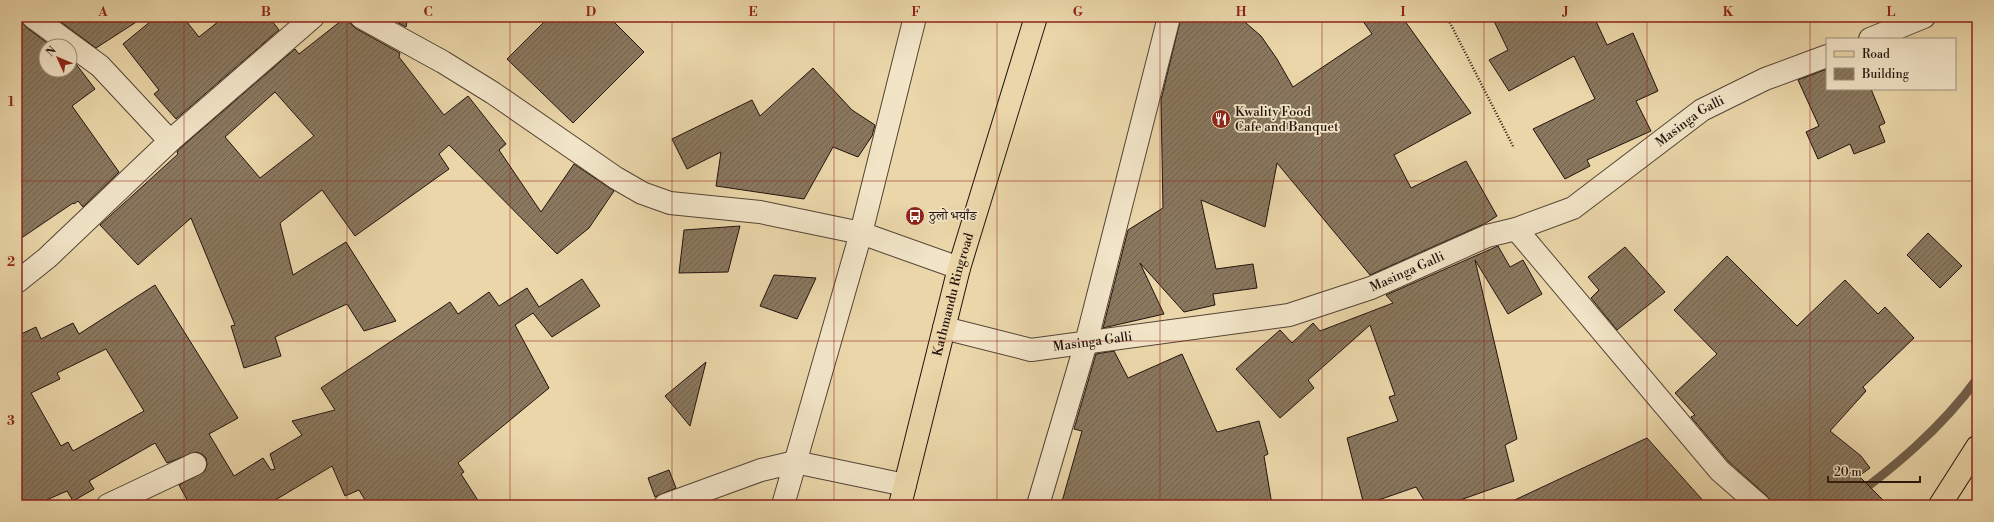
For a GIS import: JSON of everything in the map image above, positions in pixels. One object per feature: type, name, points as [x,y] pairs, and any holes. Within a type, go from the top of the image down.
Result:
[{"type":"main road","name":"Kathmandu Ringroad","points":[[902,495],[959,268],[1036,17]]},
{"type":"main road","points":[[1940,505],[1977,447]]},
{"type":"street","points":[[33,17],[100,66],[170,141]]},
{"type":"street","points":[[17,282],[47,258],[170,141],[312,17]]},
{"type":"street","points":[[361,17],[443,62],[480,85],[616,178],[642,193],[670,203],[766,213],[861,233],[959,268]]},
{"type":"street","points":[[783,505],[861,233],[915,17]]},
{"type":"street","points":[[1038,505],[1086,343],[1169,17]]},
{"type":"street","points":[[1872,38],[1924,17]]},
{"type":"street","name":"Masinga Galli","points":[[944,328],[1030,350],[1289,315],[1371,288],[1487,236],[1516,230],[1573,208],[1702,110],[1765,79],[1826,56]]},
{"type":"street","points":[[1516,230],[1720,471],[1759,505]]},
{"type":"street","points":[[665,505],[761,470],[795,462],[902,495]]},
{"type":"street","points":[[108,505],[195,464]]},
{"type":"path","points":[[1447,17],[1514,148]]},
{"type":"building","points":[[17,17],[21,17],[22,22],[26,27],[40,38],[38,38],[38,78],[78,78],[78,67],[95,89],[72,106],[119,172],[83,207],[78,201],[74,204],[73,203],[17,241]]},
{"type":"building","points":[[54,17],[144,17],[96,48]]},
{"type":"building","points":[[156,17],[183,17],[199,37],[224,17],[269,17],[279,30],[176,119],[154,94],[159,90],[123,44]]},
{"type":"building","points":[[346,17],[349,17],[350,23],[355,28],[400,53],[399,57],[444,115],[468,96],[506,144],[499,150],[541,212],[574,164],[614,191],[589,228],[557,254],[449,145],[439,154],[449,169],[355,236],[322,190],[280,223],[293,275],[346,242],[396,321],[364,331],[347,304],[275,337],[281,356],[244,368],[231,326],[235,325],[191,218],[138,265],[100,225],[178,154],[178,150],[295,49],[299,54]],"holes":[[[275,92],[314,136],[260,178],[225,137]]]},
{"type":"building","points":[[387,17],[408,17],[406,27]]},
{"type":"building","points":[[549,17],[609,17],[644,52],[573,123],[507,59]]},
{"type":"building","points":[[1181,17],[1239,17],[1261,36],[1277,59],[1293,87],[1372,34],[1360,17],[1402,17],[1471,113],[1394,155],[1411,188],[1466,161],[1497,216],[1486,223],[1370,275],[1277,163],[1265,227],[1201,200],[1216,269],[1253,264],[1257,288],[1213,294],[1215,305],[1184,312],[1140,263],[1164,314],[1103,328],[1128,230],[1163,208],[1161,100]]},
{"type":"building","points":[[1492,17],[1594,17],[1607,45],[1633,33],[1658,91],[1636,101],[1651,131],[1587,160],[1590,166],[1565,179],[1533,129],[1595,99],[1574,56],[1509,91],[1489,60],[1508,50]]},
{"type":"building","points":[[813,68],[852,110],[875,125],[872,136],[858,157],[833,147],[804,199],[716,186],[721,152],[687,169],[672,139],[752,100],[760,116]]},
{"type":"building","points":[[1826,69],[1826,90],[1871,90],[1885,123],[1879,126],[1885,142],[1854,154],[1850,144],[1818,159],[1806,132],[1819,126],[1798,80]]},
{"type":"building","points":[[740,226],[728,272],[679,273],[684,230]]},
{"type":"building","points":[[1928,233],[1962,266],[1940,288],[1907,255]]},
{"type":"building","points":[[1498,246],[1510,267],[1523,260],[1542,294],[1508,314],[1475,260],[1517,439],[1505,445],[1514,481],[1446,505],[1427,505],[1416,487],[1364,505],[1347,438],[1398,421],[1389,397],[1395,395],[1370,325],[1308,380],[1314,388],[1280,418],[1236,369],[1280,330],[1292,343],[1313,323],[1320,331],[1393,303],[1386,295]]},
{"type":"building","points":[[1625,247],[1665,292],[1617,330],[1591,298],[1599,290],[1588,277]]},
{"type":"building","points":[[1727,256],[1797,326],[1845,280],[1878,314],[1885,307],[1914,338],[1863,387],[1866,391],[1830,431],[1861,456],[1870,468],[1859,476],[1888,505],[1771,505],[1767,496],[1729,462],[1691,417],[1695,415],[1675,393],[1717,354],[1674,310]]},
{"type":"building","points":[[774,275],[816,278],[797,319],[760,306]]},
{"type":"building","points":[[582,279],[600,306],[552,337],[533,313],[515,325],[549,388],[458,463],[464,472],[461,474],[481,505],[368,505],[359,490],[345,496],[332,466],[267,505],[190,505],[179,485],[205,471],[207,465],[206,458],[202,454],[196,452],[167,463],[155,443],[89,481],[94,489],[73,501],[67,491],[35,505],[17,505],[17,336],[36,327],[41,339],[73,323],[79,334],[155,285],[238,418],[209,434],[234,476],[263,458],[271,470],[275,469],[270,454],[302,435],[292,421],[335,410],[321,388],[450,302],[458,314],[489,292],[499,306],[527,288],[539,307]],"holes":[[[106,349],[144,411],[73,451],[68,442],[61,446],[31,393],[60,379],[57,373]]]},
{"type":"building","points":[[1114,351],[1128,378],[1182,354],[1217,432],[1259,421],[1268,454],[1264,456],[1272,505],[1061,505],[1082,431],[1074,429],[1096,354]]},
{"type":"building","points":[[706,362],[690,426],[665,396]]},
{"type":"building","points":[[1647,438],[1707,505],[1504,505]]},
{"type":"building","points":[[669,470],[676,488],[655,497],[648,478]]},
{"type":"waterway","points":[[1843,505],[1880,477],[1915,447],[1948,415],[1977,379]]},
{"type":"place","name":"Kwality Food Cafe and Banquet","points":[[1221,119]]},
{"type":"place","name":"ठुलो भर्यांङ","points":[[915,216]]}]
